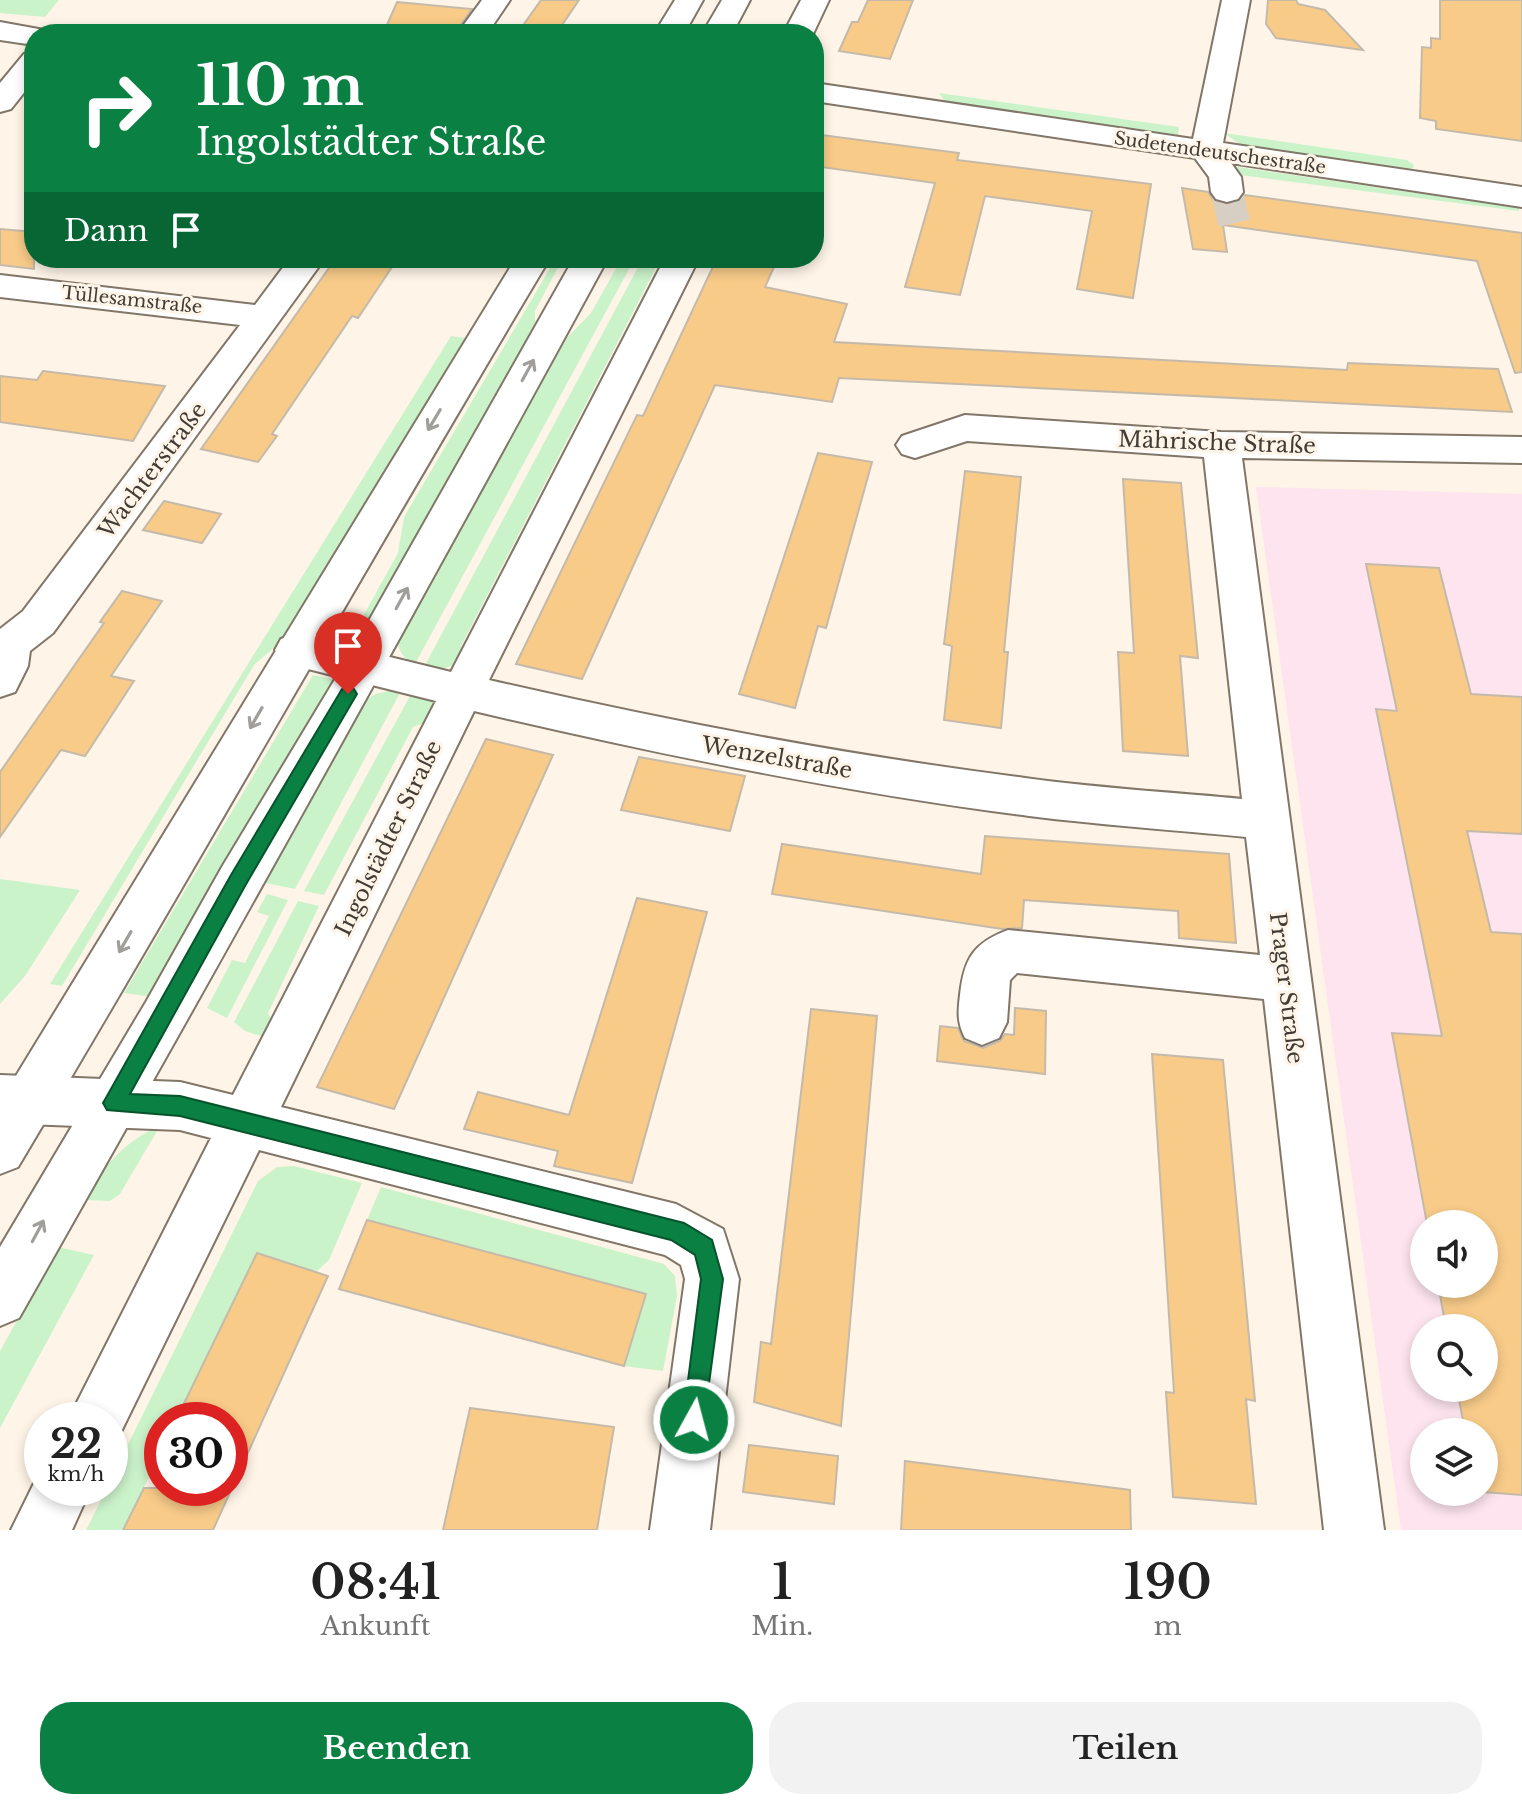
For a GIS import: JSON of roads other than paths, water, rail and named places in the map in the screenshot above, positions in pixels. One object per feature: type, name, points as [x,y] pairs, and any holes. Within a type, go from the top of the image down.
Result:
[{"type":"street","points":[[479,24],[496,0]]},
{"type":"street","points":[[675,24],[689,0]]},
{"type":"street","points":[[723,24],[736,0]]},
{"type":"street","points":[[803,24],[815,0]]},
{"type":"street","points":[[1227,192],[1225,177],[1206,151],[1236,0]]},
{"type":"street","points":[[0,31],[24,35]]},
{"type":"street","points":[[0,103],[24,73]]},
{"type":"street","name":"Sudetendeutschestraße","points":[[824,94],[1522,197]]},
{"type":"street","name":"Sudetendeutschestraße","points":[[824,108],[918,110]]},
{"type":"street","name":"Wachterstraße","points":[[3,656],[38,622],[301,268]]},
{"type":"street","points":[[0,1149],[15,1100],[296,650],[527,268]]},
{"type":"street","points":[[0,1299],[238,881],[364,668],[585,268]]},
{"type":"street","name":"Ingolstädter Straße","points":[[106,1402],[461,691],[677,268]]},
{"type":"street","name":"Tüllesamstraße","points":[[0,286],[264,318]]},
{"type":"street","name":"Mährische Straße","points":[[915,445],[965,428],[1221,445],[1522,450]]},
{"type":"street","name":"Prager Straße","points":[[1221,445],[1354,1530]]},
{"type":"street","name":"Wenzelstraße","points":[[296,650],[461,691],[707,745],[997,794],[1266,820]]},
{"type":"street","points":[[982,1022],[987,970],[1008,951],[1286,979]]},
{"type":"street","points":[[15,1100],[180,1106],[676,1231],[704,1248],[712,1279],[680,1530]]},
{"type":"street","points":[[41,1530],[53,1506]]},
{"type":"tunnel","points":[[1227,192],[1235,227]]}]
